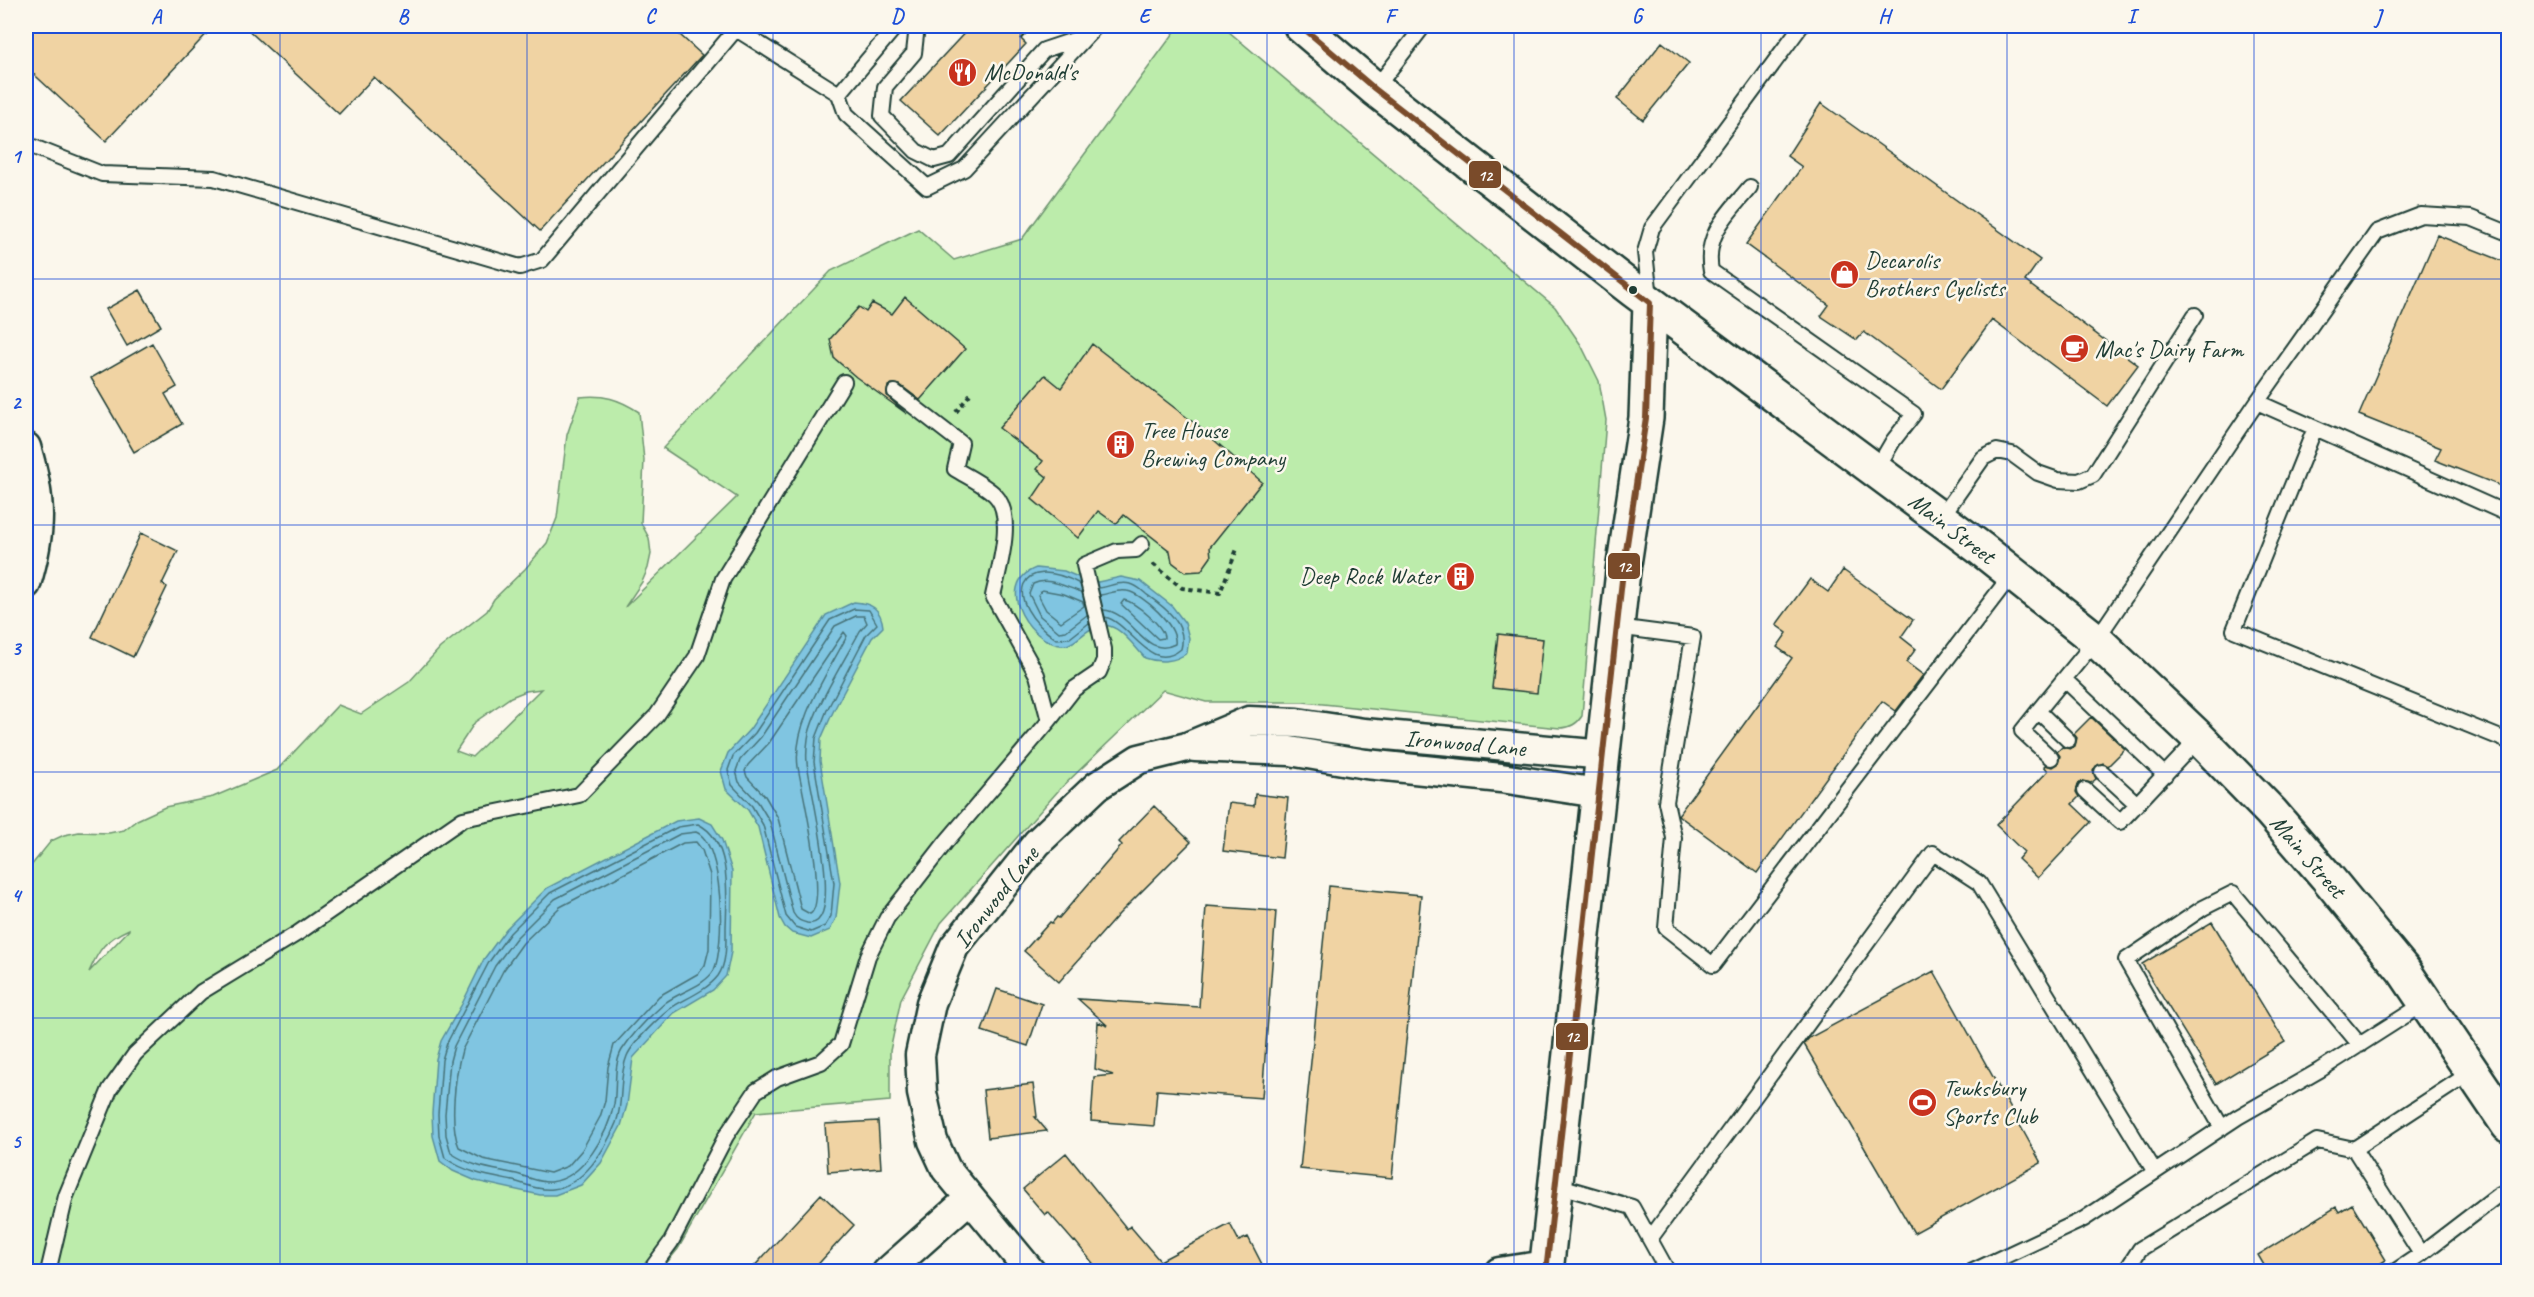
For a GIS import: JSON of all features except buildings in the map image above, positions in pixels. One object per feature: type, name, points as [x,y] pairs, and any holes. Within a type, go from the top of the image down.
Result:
[{"type":"main road","name":"Main Street","points":[[1301,26],[1375,89],[1650,303],[1876,470],[2096,640],[2199,738],[2271,812],[2326,876],[2404,971],[2508,1125]]},
{"type":"main road","points":[[1546,1268],[1617,627],[1646,418],[1650,303]]},
{"type":"street","points":[[26,447],[39,502],[36,550],[26,584]]},
{"type":"street","name":"Ironwood Lane","points":[[1031,1272],[946,1169],[933,1141],[922,1093],[920,1055],[931,1003],[954,947],[1037,843],[1097,786],[1139,759],[1187,747],[1249,721],[1298,723],[1364,733],[1604,755]]},
{"type":"street","name":"Ironwood Lane","points":[[1187,747],[1290,752],[1366,764],[1501,778],[1598,793]]},
{"type":"street","points":[[887,1272],[969,1199]]},
{"type":"street","points":[[1498,1272],[1546,1268]]},
{"type":"lane","points":[[839,94],[896,26]]},
{"type":"lane","points":[[916,26],[914,53],[885,87],[882,116],[916,152],[934,159],[949,156],[1044,50],[1091,31]]},
{"type":"lane","points":[[1375,89],[1422,28],[1419,26]]},
{"type":"lane","points":[[1650,303],[1645,252],[1652,228],[1801,26]]},
{"type":"lane","points":[[26,144],[102,174],[214,178],[520,267],[542,260],[736,27],[839,94],[846,114],[927,187],[964,169],[1091,31]]},
{"type":"lane","points":[[1750,187],[1716,228],[1707,254],[1711,271],[1914,414],[1893,441],[1876,470]]},
{"type":"lane","points":[[2051,758],[2022,731],[2096,640],[2257,402],[2377,232],[2421,215],[2471,218],[2508,233]]},
{"type":"lane","points":[[1940,519],[1983,458],[1998,451],[2012,454],[2038,473],[2058,480],[2079,481],[2092,475],[2195,315]]},
{"type":"lane","points":[[48,1272],[66,1196],[110,1089],[135,1054],[201,992],[298,933],[463,819],[579,795],[657,715],[697,656],[723,579],[844,382]]},
{"type":"lane","points":[[895,392],[961,443],[955,469],[996,496],[1005,519],[1003,551],[993,596],[1037,675],[1048,721]]},
{"type":"lane","points":[[2257,402],[2508,514]]},
{"type":"lane","points":[[2315,428],[2234,630],[2508,741]]},
{"type":"lane","points":[[649,1272],[671,1242],[726,1136],[756,1091],[777,1078],[821,1062],[841,1044],[868,956],[887,918],[946,842],[1074,689],[1099,672],[1102,667],[1104,649],[1084,565],[1117,551],[1139,547]]},
{"type":"lane","points":[[1617,627],[1693,637],[1666,802],[1674,838],[1666,928],[1713,965],[2012,574]]},
{"type":"lane","points":[[2064,679],[2165,775]]},
{"type":"lane","points":[[2038,711],[2068,740]]},
{"type":"lane","points":[[2085,790],[2120,822],[2199,738]]},
{"type":"lane","points":[[2102,772],[2138,804]]},
{"type":"lane","points":[[1650,1239],[1933,853],[1979,883],[2155,1172]]},
{"type":"lane","points":[[2222,1128],[2126,960],[2203,908],[2233,893],[2360,1045]]},
{"type":"lane","points":[[1971,1272],[2084,1219],[2222,1128],[2425,1003]]},
{"type":"lane","points":[[2354,1149],[2473,1071]]},
{"type":"lane","points":[[2125,1272],[2140,1249],[2317,1141],[2354,1149],[2421,1254]]},
{"type":"lane","points":[[1556,1185],[1632,1207],[1668,1272]]},
{"type":"lane","points":[[2396,1271],[2498,1195],[2508,1190]]},
{"type":"path","points":[[1139,547],[1182,588],[1220,593],[1237,549]]},
{"type":"green space","points":[[1179,26],[1222,26],[1555,307],[1581,345],[1599,381],[1606,420],[1580,719],[1573,725],[1560,728],[1303,702],[1206,702],[1163,690],[1059,790],[941,923],[901,999],[890,1051],[890,1101],[756,1112],[678,1249],[660,1271],[26,1272],[26,872],[51,841],[79,832],[109,833],[124,830],[137,820],[165,807],[213,797],[277,770],[338,705],[361,714],[409,682],[440,648],[487,611],[494,599],[525,569],[547,543],[557,518],[567,435],[580,397],[611,398],[639,412],[644,460],[641,523],[649,538],[651,554],[642,582],[625,607],[737,497],[663,448],[831,271],[918,229],[954,260],[1022,239]],"holes":[[[541,689],[472,757],[456,751],[475,722],[511,697],[526,691]],[[129,930],[89,972],[104,946],[114,937]]]},
{"type":"water","points":[[1036,568],[1064,571],[1098,582],[1121,577],[1140,581],[1172,606],[1185,623],[1189,638],[1187,653],[1167,661],[1145,658],[1121,632],[1107,625],[1091,629],[1067,645],[1054,644],[1041,637],[1030,627],[1017,601],[1017,588],[1023,576]]},
{"type":"water","points":[[854,602],[874,608],[880,615],[883,627],[872,638],[821,739],[820,761],[840,883],[836,918],[830,930],[811,938],[792,933],[780,918],[758,827],[748,810],[726,789],[721,771],[728,753],[750,729],[826,615]]},
{"type":"water","points":[[699,818],[712,824],[722,840],[732,871],[731,952],[726,976],[713,990],[674,1013],[633,1058],[627,1105],[621,1126],[601,1163],[581,1185],[555,1195],[540,1195],[476,1181],[453,1171],[440,1161],[433,1136],[432,1113],[436,1059],[441,1041],[484,959],[506,929],[547,888],[676,821]]},
{"type":"transit line","name":"12","points":[[1301,26],[1375,89],[1650,303],[1646,418],[1623,571],[1546,1272]]},
{"type":"place","name":"McDonald's","points":[[963,72]]},
{"type":"place","name":"Decarolis Brothers Cyclists","points":[[1844,274]]},
{"type":"place","name":"Mac's Dairy Farm","points":[[2074,349]]},
{"type":"place","name":"Tree House Brewing Company","points":[[1120,444]]},
{"type":"place","name":"Deep Rock Water","points":[[1461,576]]},
{"type":"place","name":"Tewksbury Sports Club","points":[[1922,1102]]}]
